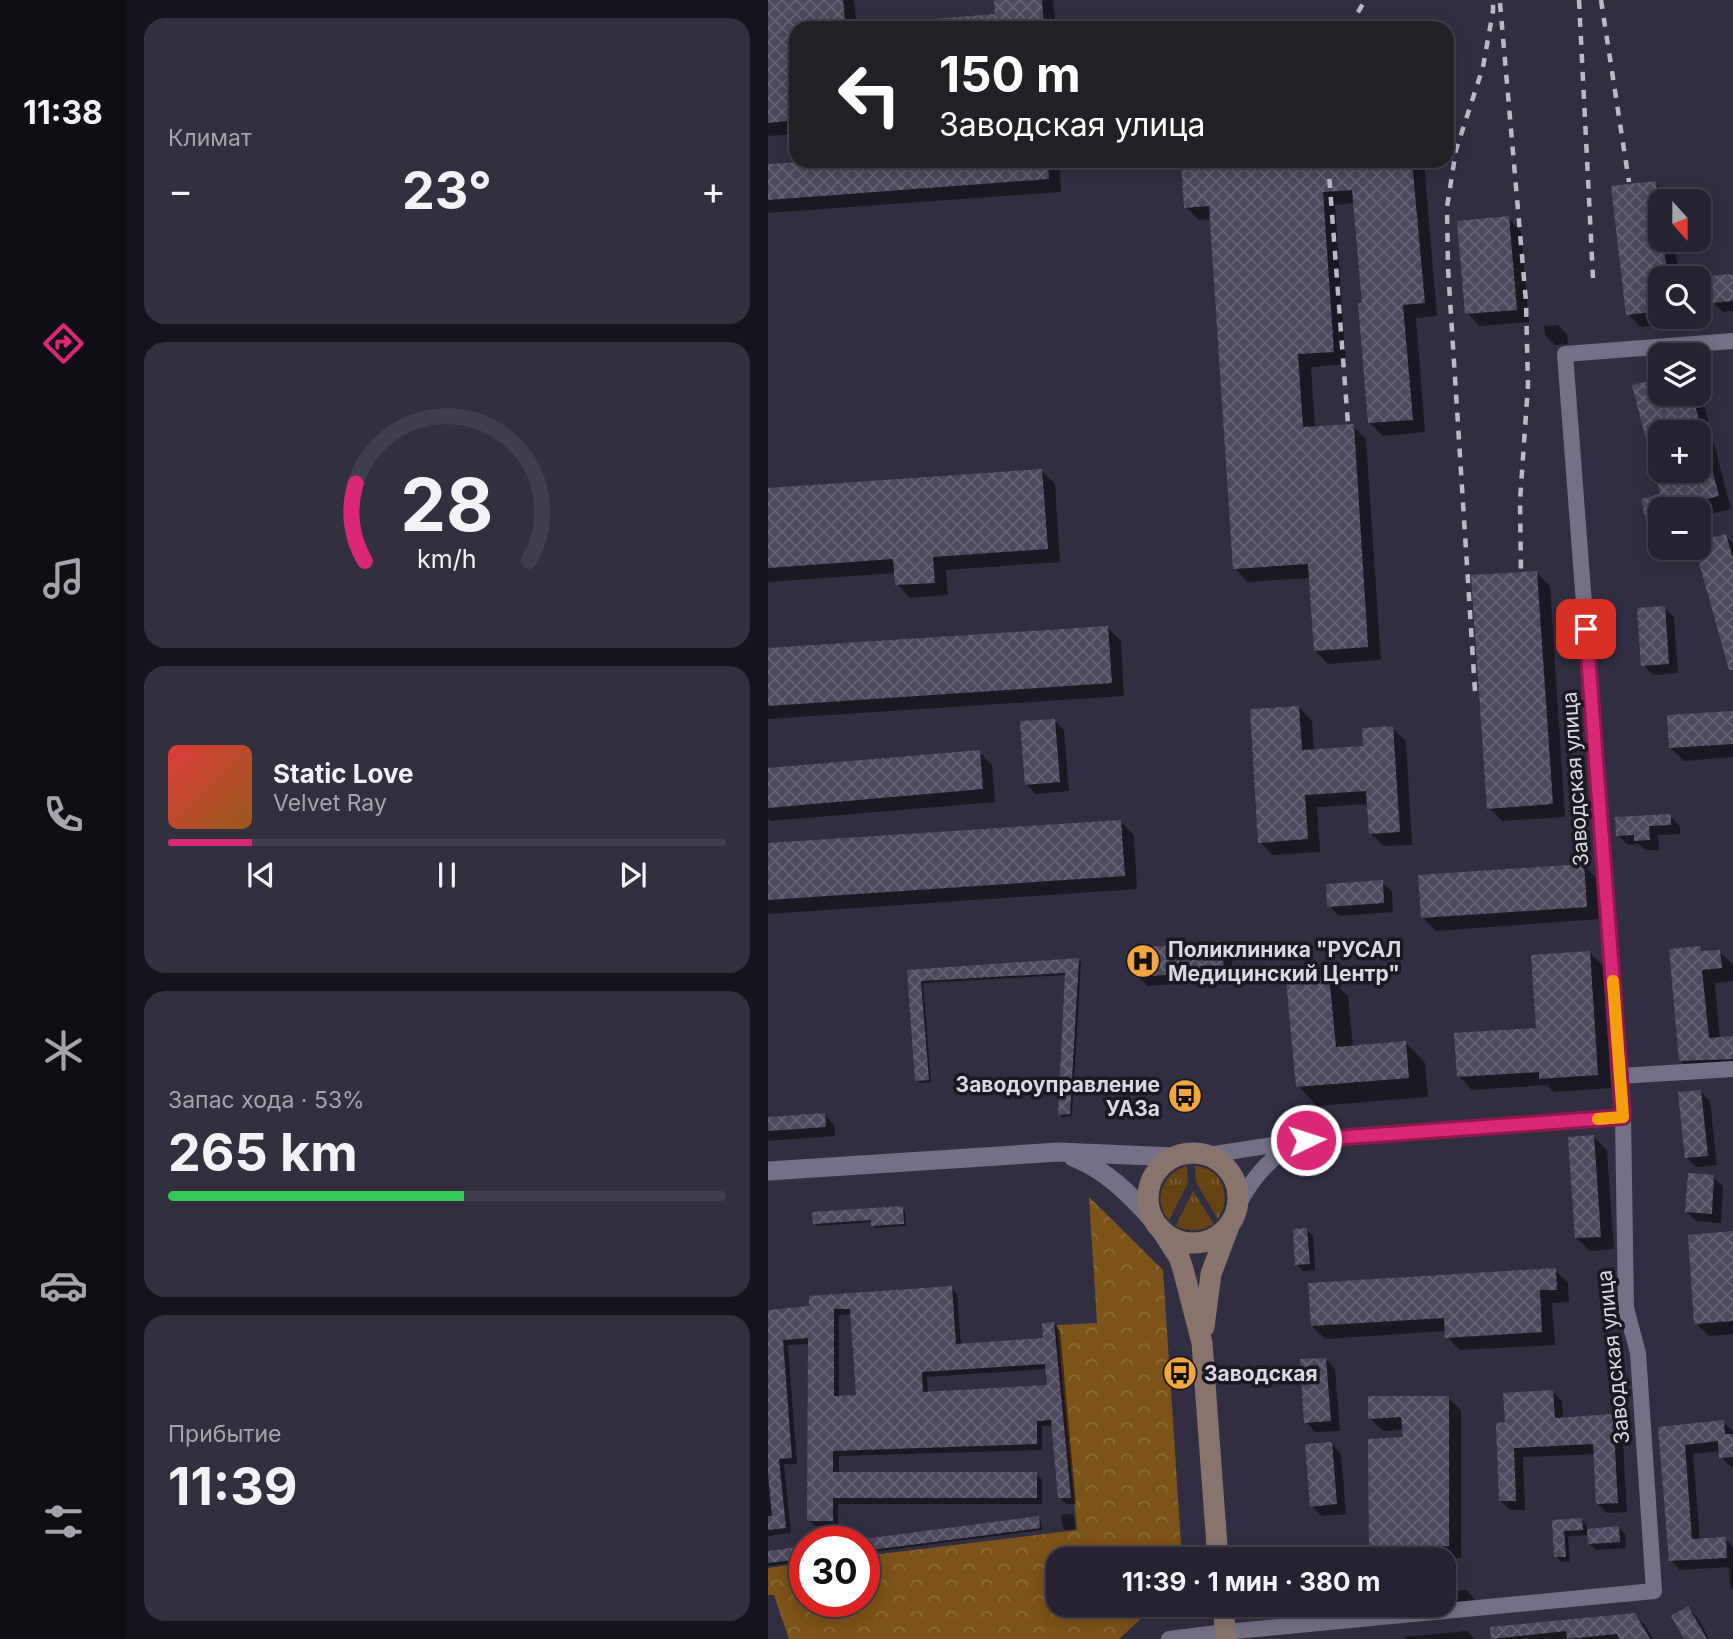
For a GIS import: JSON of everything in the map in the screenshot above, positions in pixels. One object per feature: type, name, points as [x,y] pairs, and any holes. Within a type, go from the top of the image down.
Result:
[{"type":"main road","points":[[1202,1343],[1211,1274],[1235,1216],[1238,1194],[1229,1170],[1219,1161],[1208,1155],[1192,1154],[1175,1157],[1157,1171],[1151,1181],[1149,1205],[1183,1269],[1202,1343],[1217,1547]]},
{"type":"main road","points":[[1158,1225],[1168,1235],[1189,1243],[1211,1240],[1229,1226]]},
{"type":"main road","points":[[1224,1617],[1226,1635]]},
{"type":"street","name":"Заводская улица","points":[[1226,1635],[1654,1591],[1638,1353],[1626,1308],[1623,1117],[1565,354],[1733,341]]},
{"type":"street","points":[[1620,1076],[1733,1069]]},
{"type":"street","points":[[1208,1155],[1304,1140],[1623,1117]]},
{"type":"street","points":[[1238,1205],[1247,1187],[1261,1171],[1279,1154],[1304,1140]]},
{"type":"street","points":[[768,1171],[1059,1152],[1175,1157]]},
{"type":"street","points":[[1059,1152],[1096,1167],[1128,1194],[1158,1225]]},
{"type":"street","points":[[1169,1639],[1226,1635]]},
{"type":"green space","points":[[1187,1166],[1188,1183],[1169,1220],[1161,1205],[1162,1189],[1171,1175]]},
{"type":"green space","points":[[1195,1166],[1212,1172],[1222,1185],[1225,1202],[1218,1219],[1196,1182]]},
{"type":"green space","points":[[1193,1191],[1214,1224],[1200,1230],[1176,1226]]},
{"type":"green space","points":[[1089,1197],[1163,1270],[1181,1547],[1046,1547],[1046,1617],[1143,1617],[1119,1639],[789,1639],[774,1595],[768,1595],[768,1568],[789,1565],[789,1617],[880,1617],[880,1554],[1077,1530],[1057,1325],[1097,1323]]},
{"type":"building","points":[[768,0],[843,0],[845,21],[789,21],[789,121],[768,123]]},
{"type":"building","points":[[994,0],[1042,0],[1044,21],[923,21],[923,20],[995,14]]},
{"type":"building","points":[[789,163],[789,168],[1048,168],[1049,179],[768,200],[768,164]]},
{"type":"building","points":[[1181,168],[1413,168],[1425,303],[1403,305],[1413,420],[1368,423],[1358,303],[1362,303],[1352,190],[1323,192],[1334,352],[1298,354],[1303,427],[1354,424],[1368,647],[1314,651],[1308,564],[1233,569],[1209,206],[1184,208]]},
{"type":"building","points":[[1656,181],[1657,189],[1648,189],[1648,252],[1665,252],[1666,266],[1648,266],[1648,312],[1626,315],[1611,186]]},
{"type":"building","points":[[1509,216],[1517,310],[1465,314],[1457,221]]},
{"type":"building","points":[[1733,274],[1733,301],[1712,303],[1711,276]]},
{"type":"building","points":[[1648,381],[1648,406],[1695,406],[1699,420],[1648,420],[1648,447],[1632,385]]},
{"type":"building","points":[[1711,466],[1719,496],[1649,497],[1660,494],[1657,483],[1711,483]]},
{"type":"building","points":[[1042,469],[1048,549],[933,557],[935,583],[895,585],[893,559],[768,568],[768,488]]},
{"type":"building","points":[[1648,497],[1648,530],[1641,499]]},
{"type":"building","points":[[1726,534],[1733,558],[1733,670],[1729,670],[1698,560],[1711,560],[1711,538]]},
{"type":"building","points":[[1537,571],[1553,804],[1487,809],[1471,575]]},
{"type":"building","points":[[1665,606],[1669,664],[1641,666],[1637,608]]},
{"type":"building","points":[[1108,626],[1112,683],[768,706],[768,648]]},
{"type":"building","points":[[1299,706],[1302,750],[1363,746],[1362,728],[1393,726],[1400,832],[1369,834],[1366,791],[1305,795],[1308,839],[1258,843],[1250,709]]},
{"type":"building","points":[[1733,711],[1733,744],[1669,748],[1667,715]]},
{"type":"building","points":[[1055,719],[1060,782],[1025,785],[1020,721]]},
{"type":"building","points":[[980,750],[983,789],[768,808],[768,768]]},
{"type":"building","points":[[1671,814],[1671,825],[1649,826],[1650,840],[1634,841],[1634,835],[1616,836],[1615,817]]},
{"type":"building","points":[[1121,820],[1125,876],[768,900],[768,843]]},
{"type":"building","points":[[1584,864],[1587,907],[1421,918],[1418,875]]},
{"type":"building","points":[[1383,880],[1384,903],[1327,907],[1326,884]]},
{"type":"building","points":[[1222,941],[1224,971],[1136,977],[1134,948]]},
{"type":"building","points":[[1700,946],[1701,951],[1720,950],[1722,968],[1702,970],[1709,1038],[1733,1036],[1733,1059],[1679,1061],[1669,949]]},
{"type":"building","points":[[1590,951],[1598,1075],[1539,1079],[1539,1072],[1457,1077],[1454,1033],[1536,1028],[1531,955]]},
{"type":"building","points":[[1079,958],[1070,1114],[1058,1115],[1065,973],[921,981],[929,1080],[915,1081],[907,970]]},
{"type":"building","points":[[1329,975],[1336,1047],[1406,1041],[1409,1078],[1296,1087],[1286,979]]},
{"type":"building","points":[[1701,1090],[1708,1156],[1685,1158],[1678,1092]]},
{"type":"building","points":[[825,1113],[826,1127],[768,1131],[768,1117]]},
{"type":"building","points":[[1594,1135],[1601,1237],[1575,1238],[1568,1137]]},
{"type":"building","points":[[1688,1173],[1714,1175],[1712,1214],[1685,1212]]},
{"type":"building","points":[[903,1206],[904,1224],[871,1226],[871,1220],[813,1224],[812,1212]]},
{"type":"building","points":[[1307,1228],[1310,1264],[1295,1265],[1293,1229]]},
{"type":"building","points":[[1733,1231],[1733,1321],[1694,1324],[1688,1235]]},
{"type":"building","points":[[1556,1268],[1557,1290],[1540,1290],[1542,1332],[1445,1338],[1444,1318],[1311,1326],[1308,1283]]},
{"type":"building","points":[[952,1286],[956,1344],[1043,1338],[1042,1323],[1054,1322],[1071,1498],[1058,1498],[1051,1420],[1037,1421],[1037,1444],[833,1451],[833,1472],[1037,1472],[1037,1498],[833,1498],[833,1521],[807,1521],[808,1338],[783,1340],[792,1458],[779,1459],[786,1528],[768,1530],[768,1516],[772,1516],[768,1474],[768,1310],[809,1306],[809,1296]],"holes":[[[834,1309],[850,1309],[856,1395],[834,1396]],[[1045,1364],[1047,1385],[923,1392],[922,1372]]]},
{"type":"building","points":[[1326,1358],[1331,1421],[1304,1423],[1300,1359]]},
{"type":"building","points":[[1553,1390],[1555,1418],[1613,1414],[1618,1503],[1596,1504],[1593,1444],[1514,1448],[1516,1501],[1499,1501],[1496,1423],[1505,1422],[1503,1393]]},
{"type":"building","points":[[1368,1396],[1449,1396],[1449,1546],[1369,1546],[1368,1439],[1403,1437],[1401,1417],[1368,1419]]},
{"type":"building","points":[[1724,1420],[1725,1434],[1733,1434],[1733,1457],[1719,1458],[1718,1441],[1685,1445],[1692,1539],[1726,1537],[1727,1558],[1669,1561],[1658,1427]]},
{"type":"building","points":[[1332,1442],[1337,1504],[1310,1507],[1305,1444]]},
{"type":"building","points":[[1039,1516],[1040,1528],[880,1549],[880,1537]]},
{"type":"building","points":[[1582,1518],[1583,1530],[1564,1531],[1566,1557],[1554,1557],[1552,1520]]},
{"type":"building","points":[[1619,1526],[1620,1542],[1588,1544],[1587,1529]]},
{"type":"building","points":[[789,1548],[789,1561],[768,1563],[768,1551]]},
{"type":"building","points":[[1688,1606],[1707,1639],[1684,1639],[1671,1616]]},
{"type":"building","points":[[1635,1613],[1650,1639],[1619,1639],[1617,1634],[1567,1639],[1566,1631],[1491,1639],[1490,1627]]},
{"type":"railway","points":[[1353,21],[1365,0]]},
{"type":"railway","points":[[1454,163],[1483,67],[1493,0]]},
{"type":"railway","points":[[1579,0],[1593,278]]},
{"type":"railway","points":[[1601,0],[1629,182]]},
{"type":"railway","points":[[1500,3],[1526,302],[1528,385],[1520,501],[1521,572]]},
{"type":"railway","points":[[1329,168],[1348,424]]},
{"type":"railway","points":[[1453,168],[1447,207],[1448,268],[1475,691]]},
{"type":"slow traffic","points":[[1598,1119],[1623,1117],[1613,981]]},
{"type":"place","name":"Поликлиника \"РУСАЛ Медицинский Центр\"","points":[[1143,961]]},
{"type":"place","name":"Заводоуправление УАЗа","points":[[1185,1096]]},
{"type":"place","name":"Заводская","points":[[1180,1373]]},
{"type":"route","points":[[1306,1140],[1623,1117],[1586,629]]}]
